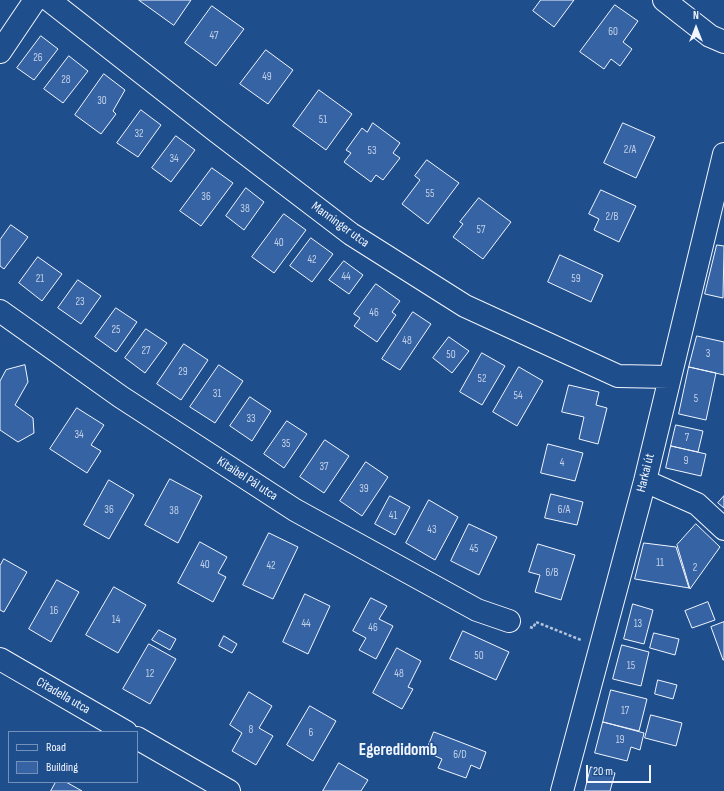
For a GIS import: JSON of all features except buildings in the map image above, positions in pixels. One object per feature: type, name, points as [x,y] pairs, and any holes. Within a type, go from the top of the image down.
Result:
[{"type":"street","points":[[0,52],[35,0]]},
{"type":"street","name":"Manninger utca","points":[[49,0],[216,131],[352,234],[464,306],[618,376],[669,377]]},
{"type":"street","points":[[664,0],[710,36],[724,42]]},
{"type":"street","name":"Harkai út","points":[[562,791],[645,481],[669,377],[718,209],[724,154]]},
{"type":"street","name":"Kitaibel Pál utca","points":[[0,311],[121,397],[295,510],[477,610],[508,621]]},
{"type":"street","points":[[645,481],[697,504],[724,528]]},
{"type":"street","name":"Citadella utca","points":[[0,660],[124,731]]},
{"type":"street","points":[[138,739],[229,791]]},
{"type":"path","points":[[538,623],[577,639]]},
{"type":"district","name":"Egeredidomb","points":[[398,751]]}]
